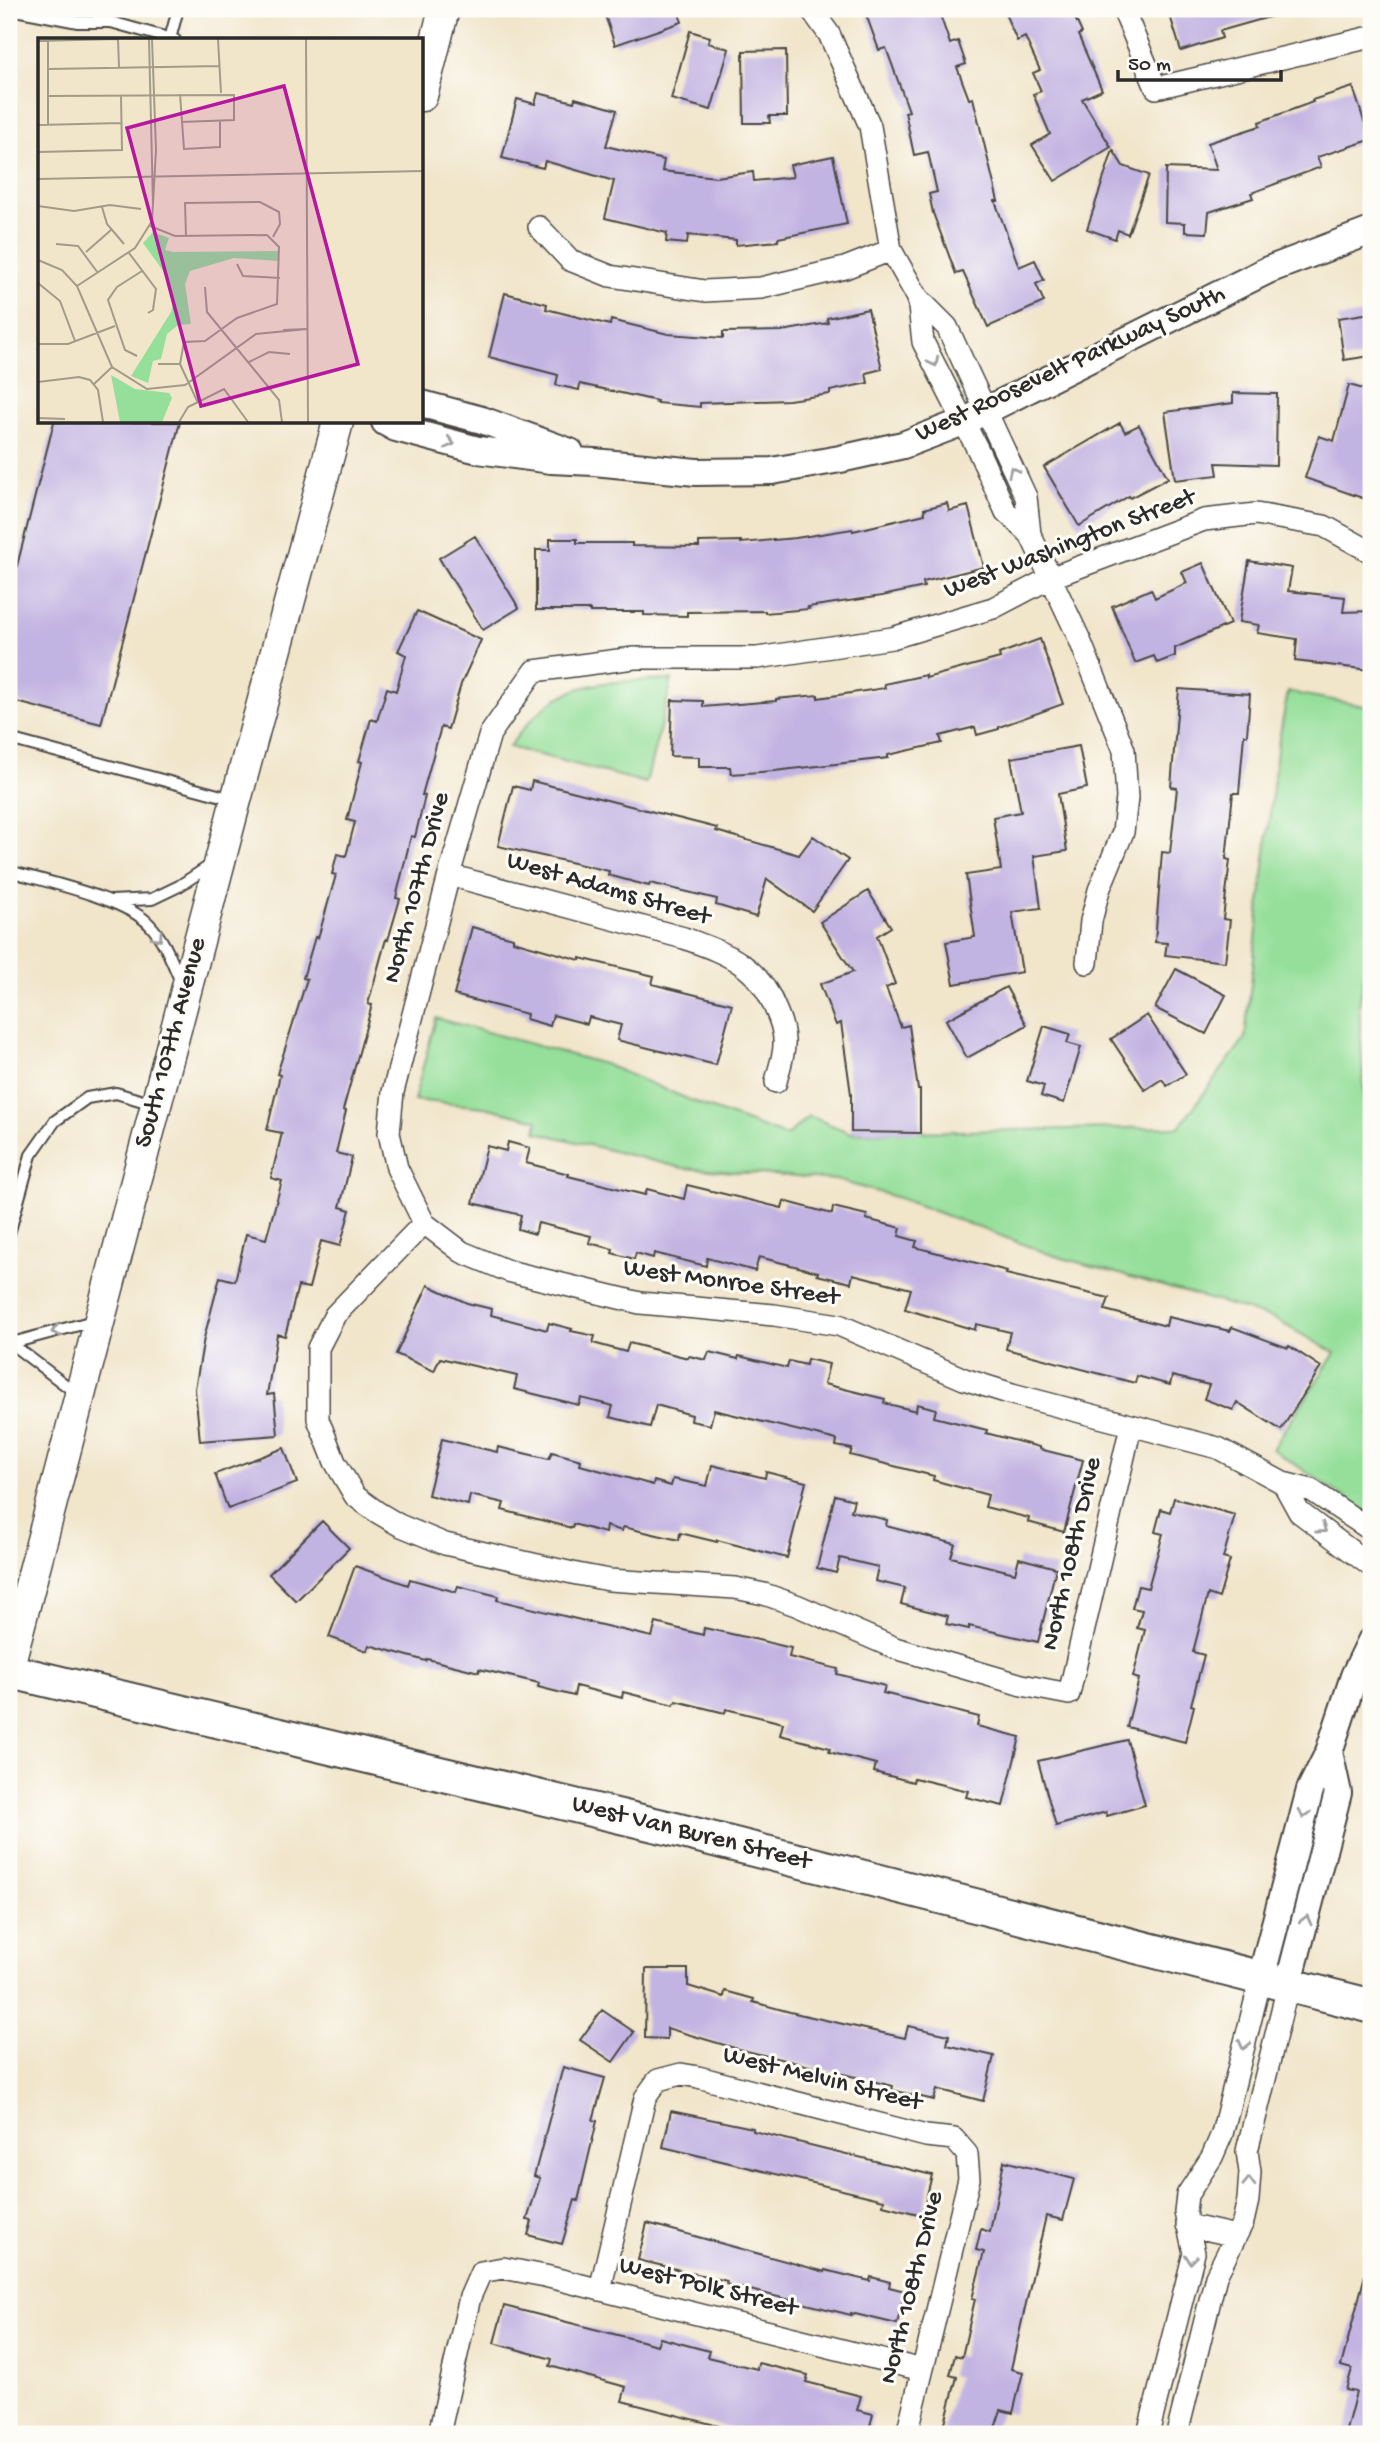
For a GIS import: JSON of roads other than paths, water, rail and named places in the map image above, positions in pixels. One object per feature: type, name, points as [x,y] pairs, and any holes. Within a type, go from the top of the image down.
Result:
[{"type":"main road","points":[[424,88],[444,9]]},
{"type":"main road","name":"South 107th Avenue","points":[[9,1666],[337,424]]},
{"type":"main road","name":"West Van Buren Street","points":[[9,1671],[673,1829],[1371,2006]]},
{"type":"street","points":[[811,9],[828,34],[870,126],[891,250],[918,298],[923,342],[974,416],[1006,512],[1030,534],[1079,638],[1124,750],[1127,798],[1123,832],[1099,890],[1091,921],[1087,963]]},
{"type":"street","points":[[1123,9],[1156,88],[1371,37]]},
{"type":"street","points":[[539,227],[569,260],[610,276],[705,291],[761,288],[845,268],[891,250]]},
{"type":"street","name":"West Roosevelt Parkway South","points":[[389,424],[478,450],[551,460],[696,472],[772,471],[903,444],[974,416],[1268,270],[1371,231]]},
{"type":"street","name":"West Roosevelt Parkway South","points":[[424,405],[482,421],[594,462]]},
{"type":"street","name":"West Washington Street","points":[[534,671],[634,659],[757,658],[892,638],[993,608],[1050,578],[1204,520],[1256,514],[1324,526],[1371,552]]},
{"type":"street","name":"North 107th Drive","points":[[389,1133],[393,1092],[449,875],[489,734],[534,671]]},
{"type":"street","name":"West Adams Street","points":[[449,875],[684,938],[722,952],[752,970],[770,994],[780,1019],[784,1045],[776,1082]]},
{"type":"street","name":"West Monroe Street","points":[[389,1133],[397,1168],[425,1223],[462,1252],[508,1271],[640,1303],[774,1315],[839,1325],[964,1379],[1218,1448],[1283,1483],[1311,1490],[1371,1530]]},
{"type":"street","name":"North 108th Drive","points":[[425,1223],[335,1315],[318,1348],[318,1419],[335,1462],[355,1496],[399,1525],[446,1544],[609,1580],[736,1588],[764,1594],[895,1648],[1023,1685],[1069,1694],[1131,1426]]},
{"type":"street","points":[[1283,1483],[1299,1512],[1371,1566]]},
{"type":"street","points":[[1177,2434],[1216,2276],[1243,2222],[1248,2200],[1250,2172],[1247,2151],[1310,1790],[1329,1752],[1354,1676],[1371,1641]]},
{"type":"street","points":[[1148,2434],[1194,2253],[1185,2212],[1187,2195],[1212,2157],[1222,2134],[1275,1982]]},
{"type":"street","name":"West Melvin Street","points":[[600,2290],[645,2098],[658,2080],[681,2074],[698,2077],[926,2136],[954,2139],[967,2154]]},
{"type":"street","name":"North 108th Drive","points":[[906,2434],[969,2179],[967,2154]]},
{"type":"street","points":[[1187,2225],[1236,2236]]},
{"type":"street","name":"West Polk Street","points":[[439,2434],[470,2297],[481,2272],[503,2268],[922,2370]]},
{"type":"street","points":[[1171,2343],[1198,2349]]},
{"type":"lane","points":[[10,9],[78,22],[111,22],[168,38]]},
{"type":"lane","points":[[92,9],[111,22]]},
{"type":"lane","points":[[172,38],[178,9]]},
{"type":"lane","points":[[9,739],[236,800]]},
{"type":"lane","points":[[111,901],[152,899],[179,886],[221,859]]},
{"type":"lane","points":[[9,871],[111,901],[148,923],[163,943],[186,991]]},
{"type":"lane","points":[[9,1234],[32,1155],[55,1121],[86,1098],[116,1093],[156,1105]]},
{"type":"lane","points":[[10,1343],[99,1319]]},
{"type":"lane","points":[[10,1343],[80,1396]]}]
